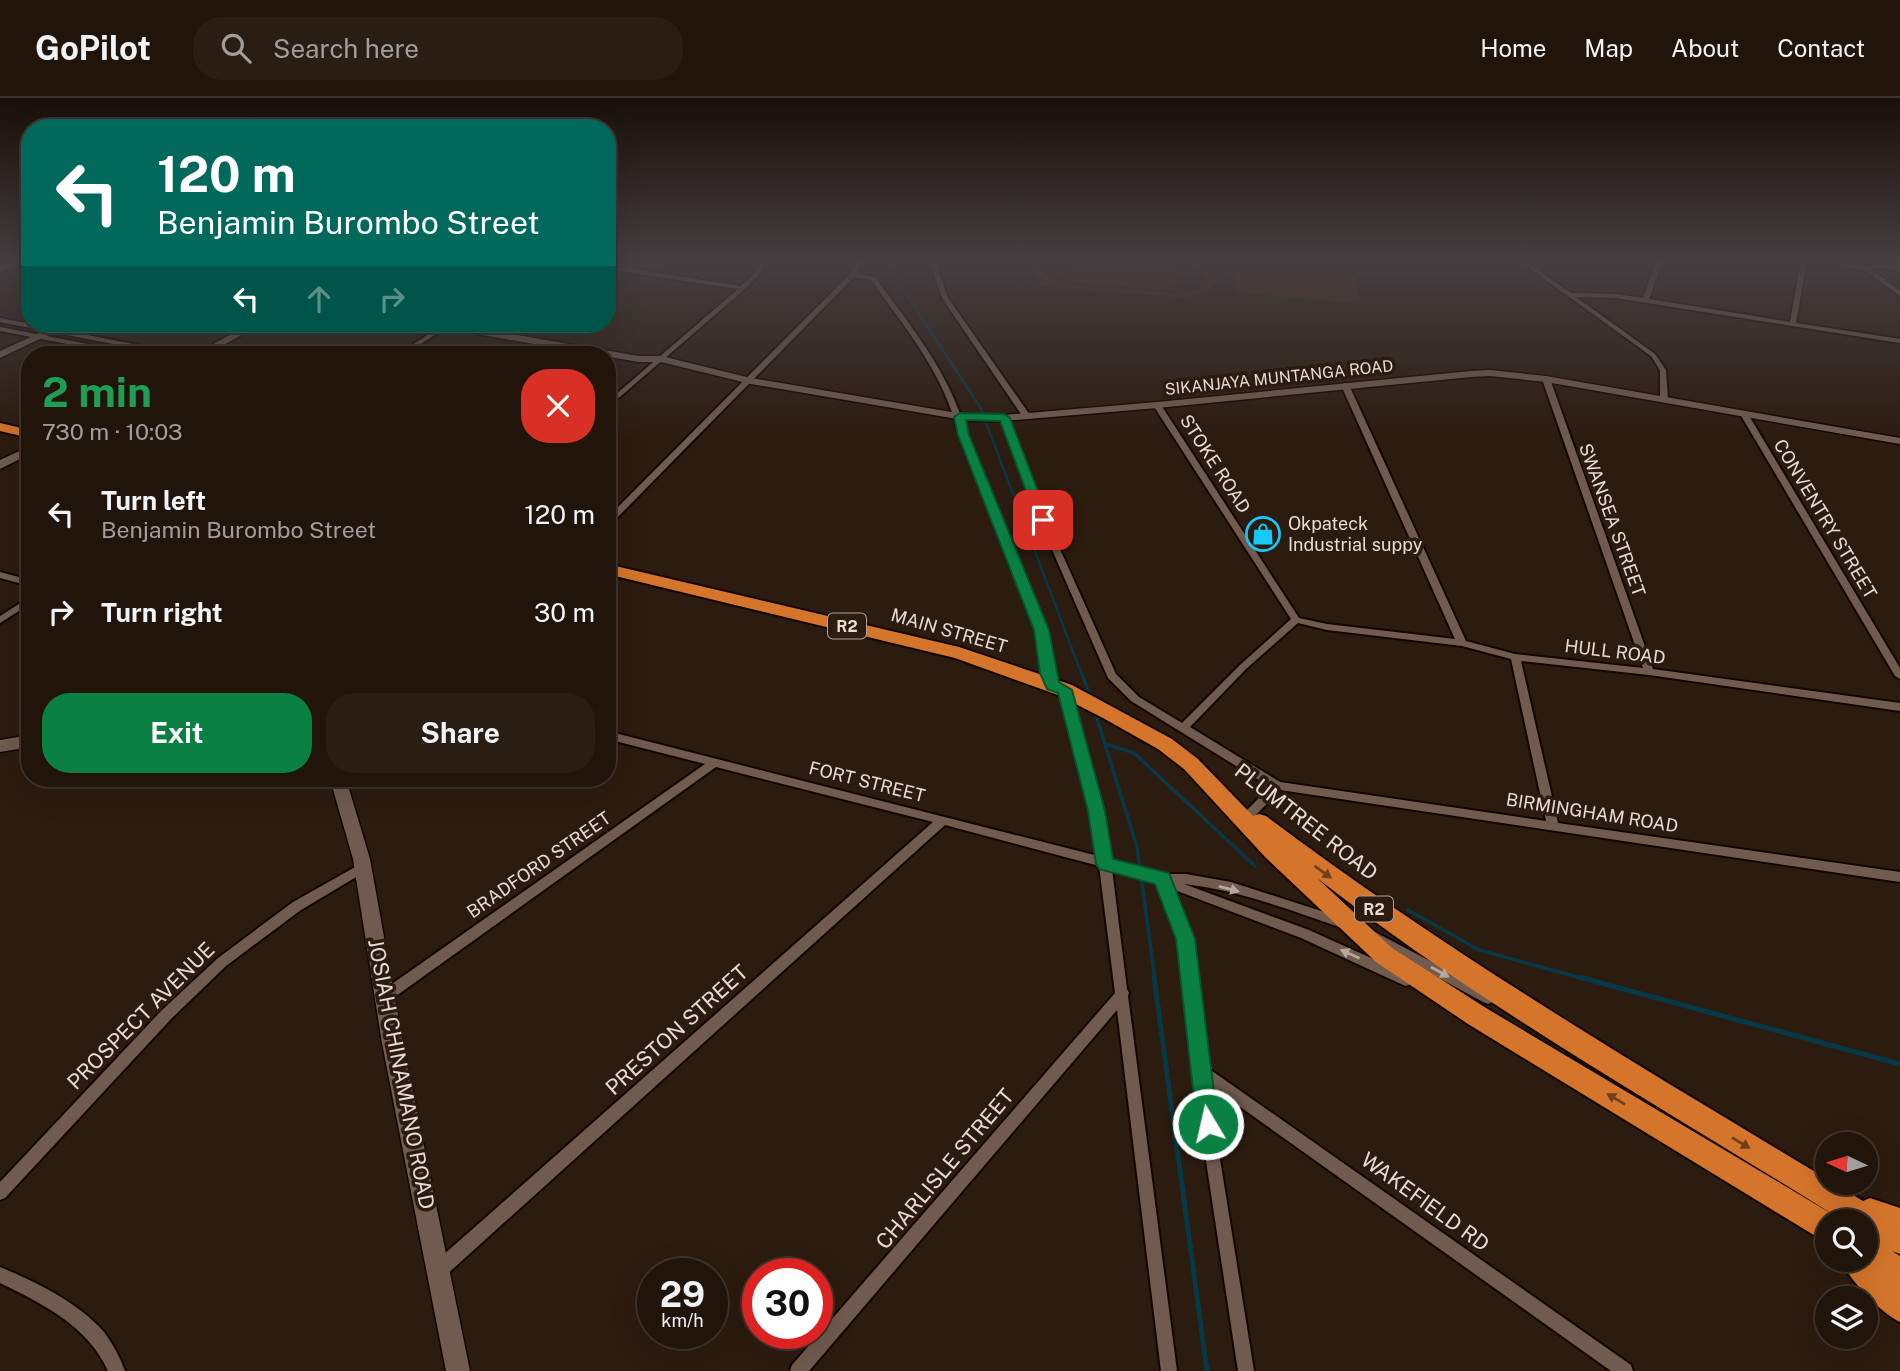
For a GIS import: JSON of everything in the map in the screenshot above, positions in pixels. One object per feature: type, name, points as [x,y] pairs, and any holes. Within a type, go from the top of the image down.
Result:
[{"type":"highway","points":[[0,427],[21,432]]},
{"type":"highway","points":[[0,438],[21,444]]},
{"type":"highway","name":"MAIN STREET","points":[[616,571],[959,653],[1066,691],[1166,744],[1212,785]]},
{"type":"highway","name":"PLUMTREE ROAD","points":[[1212,785],[1369,906],[1543,1023],[1900,1240]]},
{"type":"highway","name":"PLUMTREE ROAD","points":[[1212,785],[1265,842],[1384,955],[1477,1016],[1815,1221]]},
{"type":"highway","points":[[1840,1202],[1900,1222]]},
{"type":"highway","points":[[1878,1258],[1900,1272]]},
{"type":"highway","points":[[1866,1272],[1900,1307]]},
{"type":"street","points":[[616,398],[707,319]]},
{"type":"street","points":[[616,514],[810,319]]},
{"type":"street","points":[[902,319],[935,366],[965,417],[963,435],[1042,630],[1047,673],[1066,691],[1111,865],[1169,1371]]},
{"type":"street","points":[[960,319],[1026,415]]},
{"type":"street","points":[[1605,319],[1658,361],[1663,370],[1664,400]]},
{"type":"street","points":[[1763,319],[1900,341]]},
{"type":"street","points":[[1793,324],[1794,319]]},
{"type":"street","points":[[0,320],[21,324]]},
{"type":"street","points":[[0,329],[86,346]]},
{"type":"street","points":[[0,355],[46,333]]},
{"type":"street","points":[[67,333],[133,346]]},
{"type":"street","points":[[216,346],[239,333]]},
{"type":"street","points":[[412,346],[431,333]]},
{"type":"street","points":[[493,333],[566,346]]},
{"type":"street","points":[[536,333],[610,346]]},
{"type":"street","points":[[616,347],[650,353],[661,359]]},
{"type":"street","points":[[616,355],[661,359]]},
{"type":"street","name":"SIKANJAYA MUNTANGA ROAD","points":[[661,359],[751,380],[965,417],[1000,418],[1490,373],[1546,379],[1900,442]]},
{"type":"street","name":"SWANSEA STREET","points":[[1546,379],[1649,671]]},
{"type":"street","points":[[1345,385],[1462,643]]},
{"type":"street","name":"STOKE ROAD","points":[[1157,405],[1296,620]]},
{"type":"street","name":"CONVENTRY STREET","points":[[1744,414],[1900,676]]},
{"type":"street","points":[[1000,418],[1107,667],[1117,683],[1135,699],[1278,786],[1250,814]]},
{"type":"street","points":[[0,466],[21,453]]},
{"type":"street","points":[[0,575],[21,581]]},
{"type":"street","points":[[0,620],[21,606]]},
{"type":"street","points":[[1184,727],[1258,653],[1296,620]]},
{"type":"street","name":"HULL ROAD","points":[[1296,620],[1327,627],[1462,643],[1515,657],[1649,671],[1900,707]]},
{"type":"street","points":[[1515,657],[1553,825]]},
{"type":"street","name":"FORT STREET","points":[[616,737],[1159,878]]},
{"type":"street","points":[[0,746],[21,742]]},
{"type":"street","name":"BRADFORD STREET","points":[[384,997],[715,762]]},
{"type":"street","name":"BIRMINGHAM ROAD","points":[[1278,786],[1900,877]]},
{"type":"street","name":"JOSIAH CHINAMANO ROAD","points":[[341,787],[364,867],[384,997],[458,1371]]},
{"type":"street","name":"PRESTON STREET","points":[[438,1271],[943,820]]},
{"type":"street","name":"PROSPECT AVENUE","points":[[0,1193],[167,1014],[222,962],[297,906],[364,867]]},
{"type":"street","points":[[1159,878],[1184,878],[1215,885],[1350,925],[1387,942],[1513,1012],[1543,1023]]},
{"type":"street","points":[[1159,878],[1349,953],[1477,1016]]},
{"type":"street","points":[[1159,878],[1185,939],[1199,1069],[1246,1371]]},
{"type":"street","name":"CHARLISLE STREET","points":[[798,1371],[1124,993]]},
{"type":"street","name":"WAKEFIELD RD","points":[[1199,1069],[1625,1371]]},
{"type":"street","points":[[0,1275],[49,1298],[69,1312],[104,1347],[117,1371]]},
{"type":"waterway","points":[[923,319],[980,407],[1082,675]]},
{"type":"waterway","points":[[1082,674],[1091,698]]},
{"type":"waterway","points":[[1095,712],[1137,847],[1155,979]]},
{"type":"waterway","points":[[1105,744],[1134,753],[1255,866]]},
{"type":"waterway","points":[[1408,910],[1479,950],[1585,979]]},
{"type":"waterway","points":[[1154,977],[1207,1371]]},
{"type":"waterway","points":[[1579,977],[1900,1064]]},
{"type":"place","name":"Okpateck Industrial suppy","points":[[1263,534]]},
{"type":"route","points":[[1043,520],[1004,418],[960,417],[963,435],[1042,630],[1047,673],[1052,685],[1065,690],[1100,824],[1105,864],[1162,878],[1185,939],[1199,1069],[1208,1124]]}]
